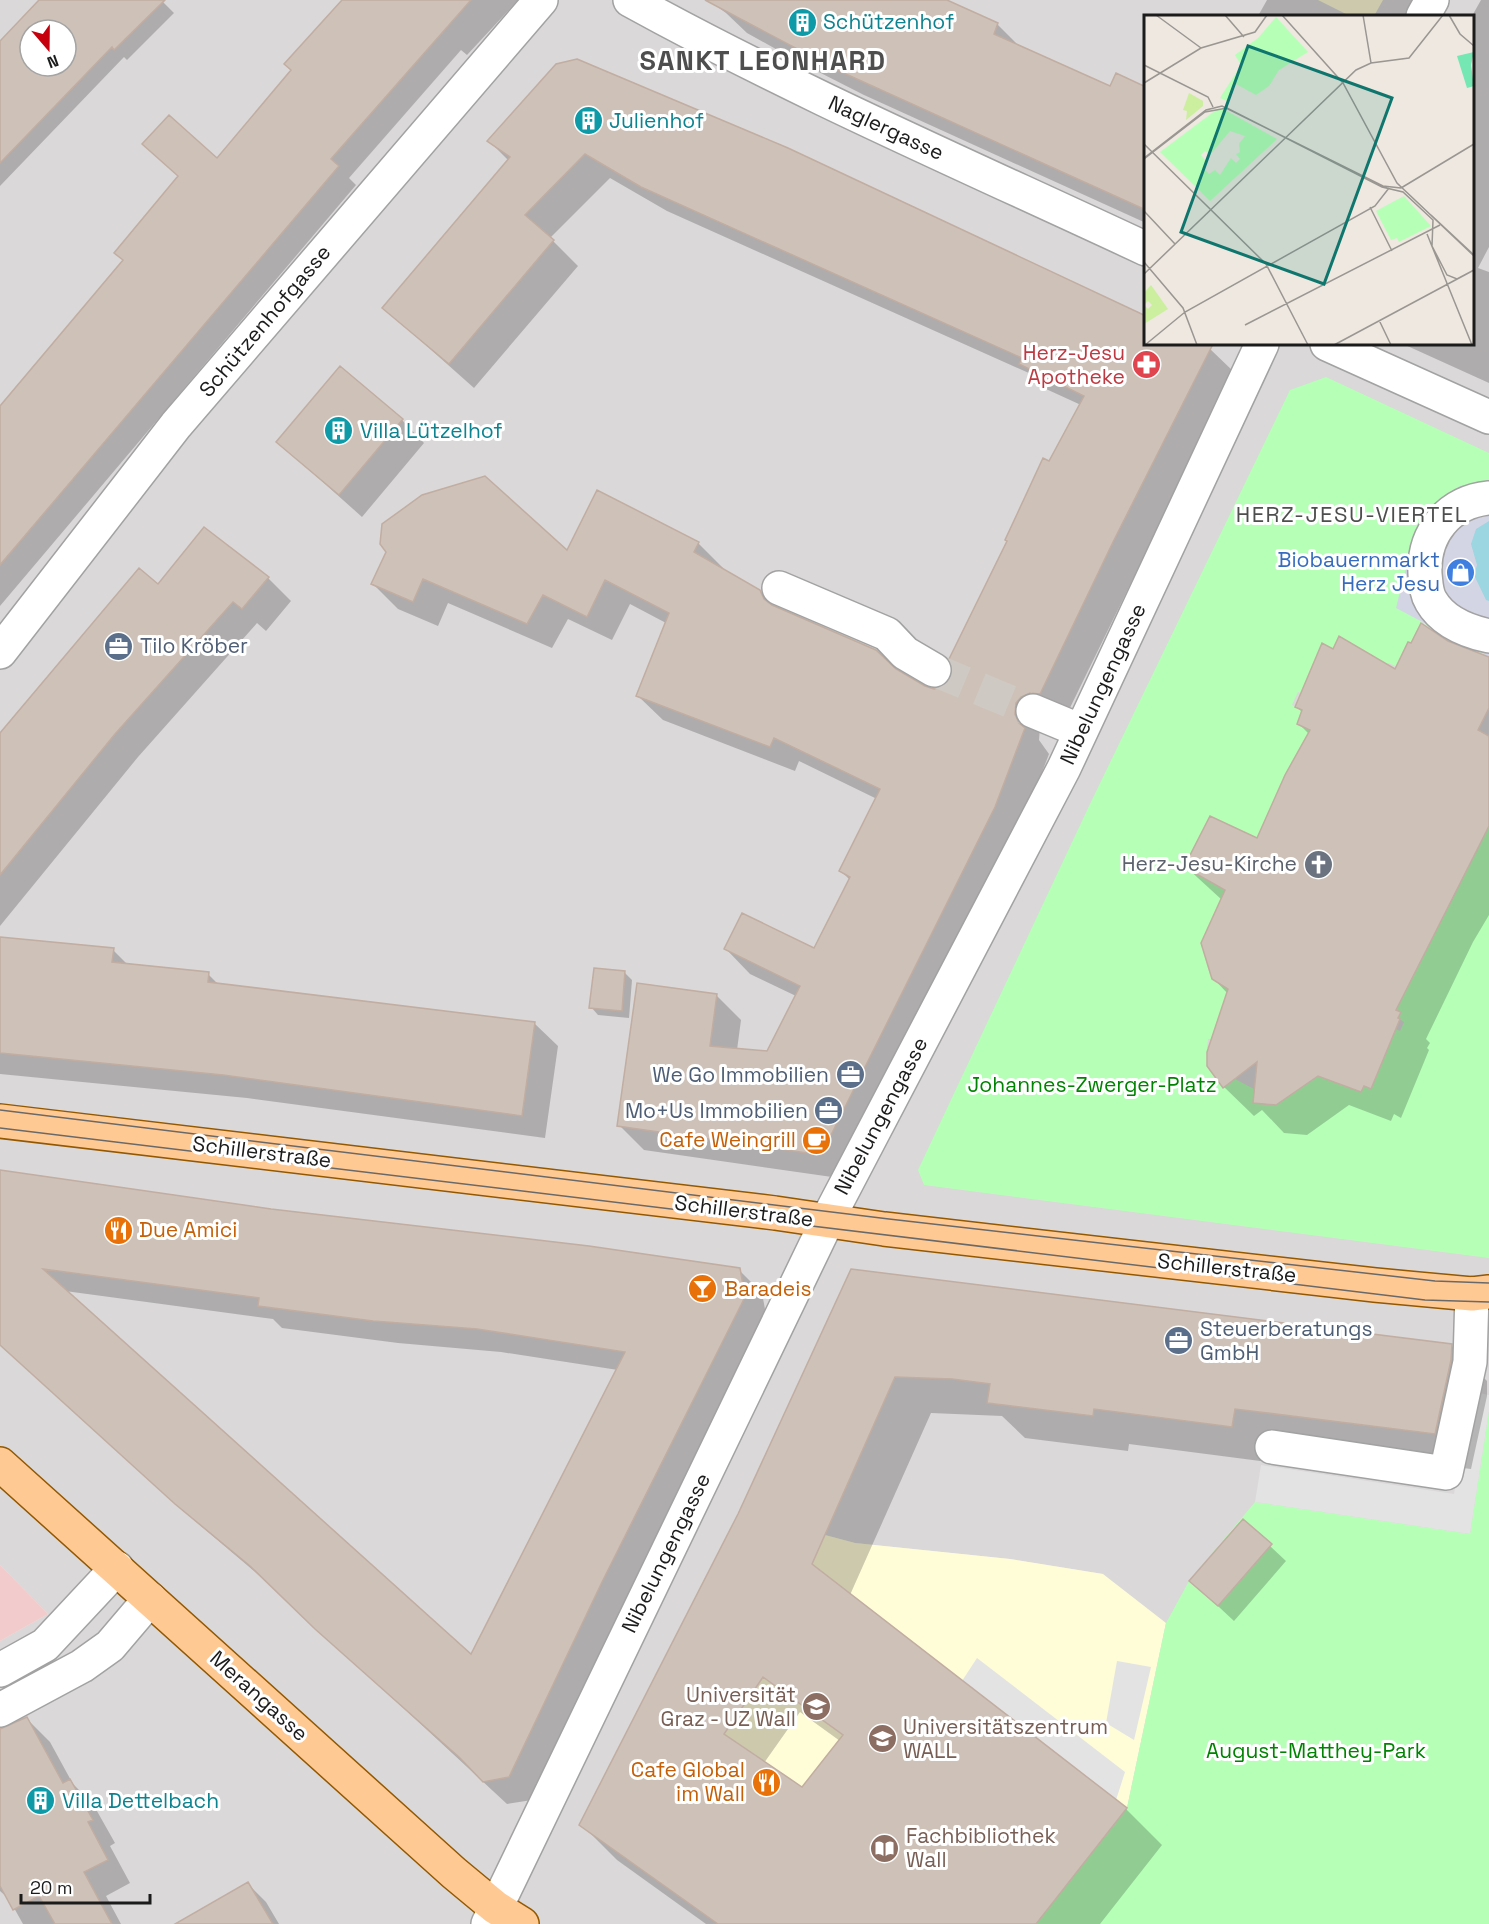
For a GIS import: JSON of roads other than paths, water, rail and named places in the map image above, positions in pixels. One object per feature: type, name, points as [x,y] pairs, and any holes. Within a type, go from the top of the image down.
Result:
[{"type":"main road","name":"Schillerstraße","points":[[0,1120],[827,1221],[1481,1293]]},
{"type":"main road","name":"Merangasse","points":[[0,1464],[502,1918]]},
{"type":"street","name":"Schützenhofgasse","points":[[0,652],[176,425],[541,0]]},
{"type":"street","name":"Naglergasse","points":[[630,0],[700,39],[1144,248]]},
{"type":"street","points":[[1424,15],[1431,0]]},
{"type":"street","name":"Nibelungengasse","points":[[502,1918],[827,1221],[1081,731],[1262,345]]},
{"type":"street","points":[[1329,345],[1489,417]]},
{"type":"street","points":[[1471,495],[1438,524],[1425,556],[1414,573],[1431,601],[1451,622],[1476,638]]},
{"type":"street","points":[[779,588],[887,634],[905,653],[934,670]]},
{"type":"street","points":[[1033,711],[1081,731]]},
{"type":"street","points":[[1272,1447],[1446,1473],[1470,1362],[1481,1293]]},
{"type":"street","points":[[0,1670],[45,1645],[117,1568]]},
{"type":"street","points":[[0,1710],[82,1666],[110,1646],[150,1599]]},
{"type":"water","points":[[1489,521],[1489,601],[1486,600],[1474,575],[1477,565],[1471,544],[1476,529]]},
{"type":"tunnel","points":[[934,670],[1033,711]]},
{"type":"tram line","points":[[0,1110],[889,1219],[1435,1281],[1489,1283]]},
{"type":"tram line","points":[[0,1128],[1425,1300],[1489,1302]]},
{"type":"place","name":"Schützenhof","points":[[802,22]]},
{"type":"place","name":"Julienhof","points":[[588,121]]},
{"type":"place","name":"Herz-Jesu Apotheke","points":[[1146,365]]},
{"type":"place","name":"Villa Lützelhof","points":[[339,431]]},
{"type":"place","name":"Biobauernmarkt Herz Jesu","points":[[1461,572]]},
{"type":"place","name":"Tilo Kröber","points":[[119,646]]},
{"type":"place","name":"Herz-Jesu-Kirche","points":[[1318,864]]},
{"type":"place","name":"We Go Immobilien","points":[[850,1075]]},
{"type":"place","name":"Mo+Us Immobilien","points":[[829,1111]]},
{"type":"place","name":"Cafe Weingrill","points":[[817,1140]]},
{"type":"place","name":"Due Amici","points":[[118,1230]]},
{"type":"place","name":"Baradeis","points":[[703,1289]]},
{"type":"place","name":"Steuerberatungs GmbH","points":[[1179,1341]]},
{"type":"place","name":"Universität Graz - UZ Wall","points":[[817,1707]]},
{"type":"place","name":"Universitätszentrum WALL","points":[[882,1739]]},
{"type":"place","name":"Cafe Global im Wall","points":[[766,1782]]},
{"type":"place","name":"Villa Dettelbach","points":[[41,1801]]},
{"type":"place","name":"Fachbibliothek Wall","points":[[885,1848]]},
{"type":"district","name":"SANKT LEONHARD","points":[[763,61]]},
{"type":"district","name":"HERZ-JESU-VIERTEL","points":[[1352,514]]},
{"type":"park label","name":"Johannes-Zwerger-Platz","points":[[1092,1085]]},
{"type":"park label","name":"August-Matthey-Park","points":[[1316,1751]]}]
